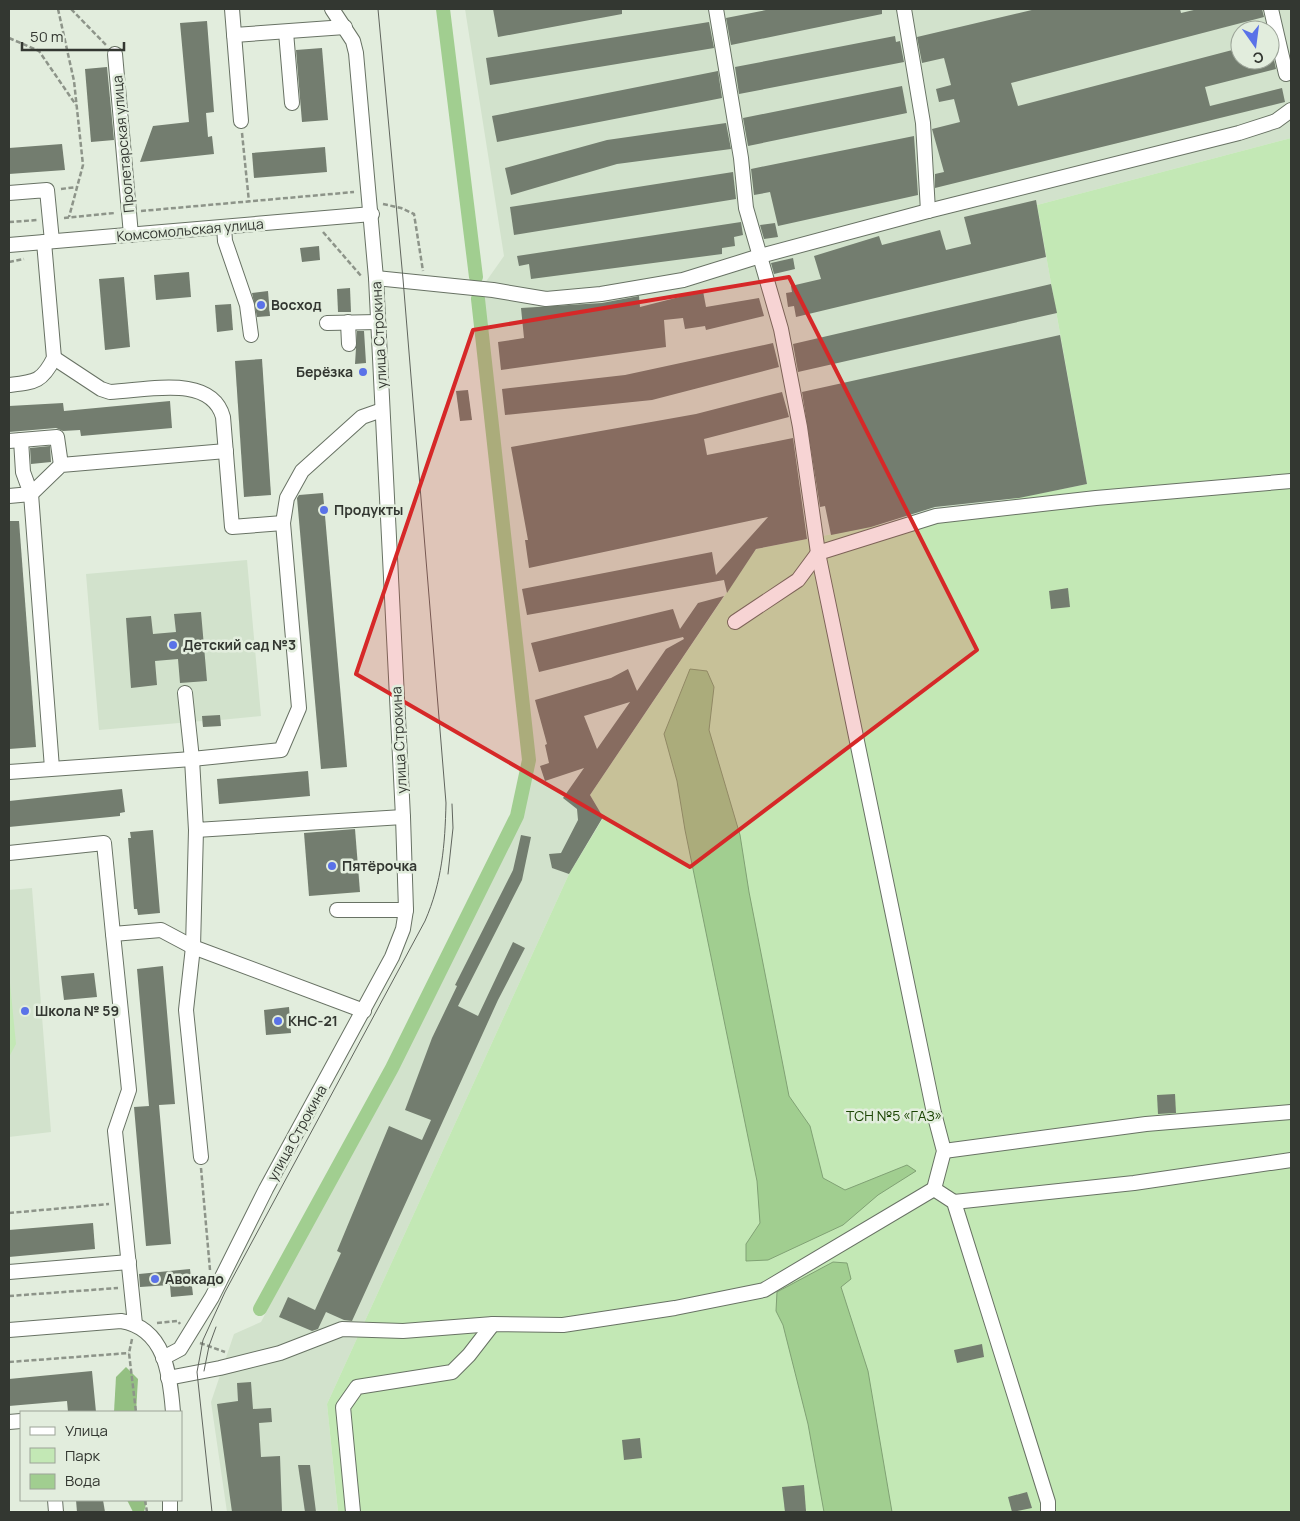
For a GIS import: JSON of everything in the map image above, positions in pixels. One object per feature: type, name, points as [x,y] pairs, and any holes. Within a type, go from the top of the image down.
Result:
[{"type":"street","points":[[232,9],[241,121]]},
{"type":"street","name":"улица Строкина","points":[[163,1358],[180,1349],[212,1297],[266,1189],[392,957],[403,929],[406,910],[403,817],[372,214],[356,53],[353,41],[332,9]]},
{"type":"street","points":[[168,1378],[220,1368],[280,1353],[342,1329],[404,1331],[493,1324],[563,1324],[675,1308],[764,1290],[934,1189],[944,1151],[934,1113],[818,553],[813,508],[781,329],[746,208],[741,158],[716,9]]},
{"type":"street","points":[[904,9],[923,123],[928,211]]},
{"type":"street","points":[[1271,9],[1286,74]]},
{"type":"street","points":[[234,35],[345,27]]},
{"type":"street","points":[[286,32],[292,103]]},
{"type":"street","name":"Пролетарская улица","points":[[115,54],[131,234]]},
{"type":"street","points":[[376,278],[494,290],[546,299],[683,280],[760,256],[928,211],[1239,133],[1276,121],[1291,110]]},
{"type":"street","points":[[9,193],[47,190],[50,219],[47,246],[54,358],[46,372],[36,381],[9,385]]},
{"type":"street","name":"Комсомольская улица","points":[[9,245],[47,246],[131,234],[372,214]]},
{"type":"street","points":[[224,227],[225,241],[247,306],[251,335]]},
{"type":"street","points":[[327,322],[378,322]]},
{"type":"street","points":[[348,322],[349,344]]},
{"type":"street","points":[[54,358],[101,389],[110,392],[179,388],[203,392],[211,397],[221,410],[232,527],[283,523]]},
{"type":"street","points":[[9,772],[192,760],[281,750],[299,708],[283,523],[287,498],[302,471],[362,417],[382,410]]},
{"type":"street","points":[[52,768],[31,494],[15,441],[57,437],[61,464]]},
{"type":"street","points":[[9,496],[31,494],[61,464],[226,451]]},
{"type":"street","points":[[734,622],[798,580],[818,553],[936,516],[1096,498],[1291,481]]},
{"type":"street","points":[[185,693],[192,760],[196,830],[193,947],[186,1010],[200,1157]]},
{"type":"street","points":[[196,830],[403,817]]},
{"type":"street","points":[[9,853],[104,843],[129,1090],[116,1131],[135,1324]]},
{"type":"street","points":[[338,910],[406,910]]},
{"type":"street","points":[[113,934],[161,930],[193,947],[364,1011]]},
{"type":"street","points":[[944,1151],[1146,1124],[1291,1112]]},
{"type":"street","points":[[934,1189],[954,1202],[1134,1183],[1291,1160]]},
{"type":"street","points":[[954,1202],[1048,1502],[1048,1512]]},
{"type":"street","points":[[9,1272],[130,1262]]},
{"type":"street","points":[[9,1330],[120,1321],[135,1324],[151,1335],[163,1358],[173,1411]]},
{"type":"street","points":[[354,1512],[342,1407],[356,1387],[452,1372],[469,1355],[493,1324]]},
{"type":"path","points":[[58,9],[78,107],[83,165],[69,217]]},
{"type":"path","points":[[70,9],[115,54]]},
{"type":"path","points":[[9,38],[39,51],[78,107]]},
{"type":"path","points":[[241,121],[249,202]]},
{"type":"path","points":[[9,222],[370,191],[380,204],[402,208],[414,214],[425,284]]},
{"type":"path","points":[[322,232],[366,281],[376,278]]},
{"type":"path","points":[[9,262],[47,246]]},
{"type":"path","points":[[200,1157],[212,1297]]},
{"type":"path","points":[[9,1213],[124,1202]]},
{"type":"path","points":[[9,1296],[116,1287],[133,1294]]},
{"type":"path","points":[[135,1324],[129,1353],[136,1411]]},
{"type":"path","points":[[9,1362],[129,1353]]},
{"type":"highlighted area","points":[[789,277],[977,650],[690,867],[356,674],[473,330]]},
{"type":"shaded area","points":[[465,9],[1291,9],[1291,138],[1037,205],[1087,484],[756,549],[590,795],[603,817],[569,874],[327,1404],[338,1512],[227,1512],[211,1402],[234,1334],[261,1322],[520,823],[531,760],[473,300],[504,256]]},
{"type":"shaded area","name":"Детский сад №3","points":[[247,560],[261,716],[220,720],[221,726],[203,727],[202,721],[99,730],[86,574]]},
{"type":"shaded area","name":"Школа № 59","points":[[32,888],[51,1132],[9,1137],[9,890]]},
{"type":"shaded area","points":[[126,1367],[138,1379],[136,1411],[114,1411],[116,1377]]},
{"type":"shaded area","points":[[128,1501],[147,1501],[144,1512],[133,1512]]},
{"type":"green space","name":"ТСН №5 «ГАЗ»","points":[[1291,138],[1291,1512],[338,1512],[327,1404],[569,874],[603,818],[590,795],[756,549],[1087,484],[1037,205]]},
{"type":"green space","points":[[9,973],[16,1044],[9,1057]]},
{"type":"water","points":[[690,669],[707,671],[714,687],[709,730],[740,835],[749,892],[789,1096],[810,1126],[823,1178],[845,1190],[907,1165],[916,1171],[878,1195],[843,1225],[768,1260],[746,1261],[746,1244],[760,1223],[757,1181],[685,830],[677,781],[664,734]]},
{"type":"water","points":[[833,1262],[847,1263],[851,1279],[841,1287],[868,1371],[892,1512],[824,1512],[808,1424],[783,1325],[776,1311],[777,1292]]},
{"type":"building","points":[[493,9],[622,9],[622,14],[498,37]]},
{"type":"building","points":[[771,9],[882,9],[882,14],[731,45],[726,18]]},
{"type":"building","points":[[1036,9],[1180,9],[1181,13],[1198,9],[1262,9],[1264,17],[1252,20],[1230,20],[1230,26],[1011,83],[1018,106],[1230,51],[1230,70],[1272,70],[1205,87],[1210,106],[1282,88],[1285,102],[935,188],[935,174],[944,172],[932,129],[960,122],[954,99],[939,102],[936,89],[951,85],[944,58],[922,63],[917,37]]},
{"type":"building","points":[[207,21],[214,112],[206,113],[208,137],[212,136],[214,154],[140,162],[153,126],[189,122],[180,23]]},
{"type":"building","points":[[709,22],[714,48],[490,85],[486,58]]},
{"type":"building","points":[[895,36],[896,42],[900,41],[904,62],[739,94],[735,67]]},
{"type":"building","points":[[322,48],[328,120],[302,122],[296,50]]},
{"type":"building","points":[[107,67],[114,140],[91,142],[85,69]]},
{"type":"building","points":[[718,71],[722,98],[497,142],[492,116]]},
{"type":"building","points":[[902,86],[907,113],[748,146],[743,118]]},
{"type":"building","points":[[726,123],[731,149],[617,164],[511,195],[505,168],[607,140]]},
{"type":"building","points":[[914,136],[918,195],[778,226],[770,192],[754,195],[751,169]]},
{"type":"building","points":[[62,144],[65,170],[9,174],[9,148]]},
{"type":"building","points":[[325,147],[327,172],[254,178],[252,153]]},
{"type":"building","points":[[733,172],[736,199],[514,235],[510,207]]},
{"type":"building","points":[[1036,200],[1046,257],[796,317],[794,306],[788,307],[786,293],[792,292],[791,286],[821,279],[814,256],[879,236],[882,245],[940,230],[946,250],[971,244],[964,217]]},
{"type":"building","points":[[741,222],[743,235],[734,237],[735,246],[722,248],[722,254],[531,279],[529,264],[519,266],[517,256]]},
{"type":"building","points":[[775,223],[778,237],[764,239],[760,225]]},
{"type":"building","points":[[319,246],[320,260],[302,262],[300,248]]},
{"type":"building","points":[[793,258],[795,269],[774,274],[771,263]]},
{"type":"building","points":[[189,272],[191,297],[156,300],[154,275]]},
{"type":"building","points":[[124,277],[130,347],[105,350],[99,279]]},
{"type":"building","points":[[1051,284],[1057,313],[798,372],[793,344]]},
{"type":"building","points":[[350,288],[351,312],[338,312],[337,289]]},
{"type":"building","name":"Восход","points":[[268,291],[270,316],[257,317],[252,293]]},
{"type":"building","points":[[703,291],[706,307],[759,298],[764,316],[706,330],[705,326],[685,329],[683,318],[664,320],[666,347],[501,370],[498,342],[524,338],[521,308],[602,303],[639,296],[640,307]]},
{"type":"building","points":[[231,304],[233,330],[217,332],[215,305]]},
{"type":"building","points":[[357,331],[364,331],[366,363],[355,364]]},
{"type":"building","points":[[1060,335],[1087,484],[1019,498],[935,507],[871,527],[831,535],[825,506],[820,507],[802,392]]},
{"type":"building","points":[[773,343],[779,367],[652,400],[505,415],[502,389],[625,375]]},
{"type":"building","points":[[262,359],[271,495],[244,497],[235,361]]},
{"type":"building","points":[[468,390],[472,420],[460,421],[456,391]]},
{"type":"building","points":[[782,392],[789,417],[704,439],[707,455],[793,438],[807,539],[756,549],[727,593],[724,580],[527,615],[522,589],[712,552],[716,575],[768,517],[529,568],[525,540],[528,540],[511,447],[696,414]]},
{"type":"building","points":[[170,401],[172,428],[81,436],[80,430],[63,431],[56,428],[9,432],[9,406],[63,403],[64,411]]},
{"type":"building","points":[[50,446],[51,462],[31,464],[30,448]]},
{"type":"building","points":[[323,493],[347,767],[321,769],[297,498],[299,495]]},
{"type":"building","points":[[9,521],[19,521],[36,747],[9,749]]},
{"type":"building","points":[[1068,588],[1070,607],[1051,609],[1049,591]]},
{"type":"building","points":[[724,596],[590,795],[603,817],[569,874],[552,868],[549,854],[561,853],[578,820],[577,809],[563,798],[584,768],[545,781],[540,766],[549,763],[545,745],[547,744],[535,700],[611,678],[628,669],[637,691],[666,649],[684,639],[683,637],[539,672],[531,643],[673,609],[680,629],[698,603]],"holes":[[[630,702],[597,749],[584,716]]]},
{"type":"building","points":[[201,612],[207,681],[180,683],[178,659],[155,661],[157,685],[131,688],[126,618],[151,616],[153,634],[176,632],[174,614]]},
{"type":"building","points":[[220,715],[221,726],[203,727],[202,716]]},
{"type":"building","points":[[308,771],[310,796],[219,804],[217,779]]},
{"type":"building","points":[[122,789],[125,812],[120,813],[120,816],[9,827],[9,801]]},
{"type":"building","name":"Пятёрочка","points":[[355,829],[360,892],[309,896],[304,833]]},
{"type":"building","points":[[153,830],[160,913],[138,915],[137,909],[134,909],[128,838],[131,838],[130,832]]},
{"type":"building","points":[[521,835],[531,837],[522,880],[458,1006],[478,1016],[513,942],[525,948],[498,1000],[352,1321],[344,1320],[326,1312],[318,1329],[312,1331],[279,1317],[288,1297],[315,1310],[341,1253],[337,1251],[389,1126],[422,1140],[431,1120],[405,1110],[432,1038],[457,986],[455,985],[513,870]]},
{"type":"building","points":[[163,966],[175,1104],[159,1105],[171,1244],[146,1246],[134,1107],[149,1106],[137,969]]},
{"type":"building","points":[[94,973],[97,997],[64,1000],[61,976]]},
{"type":"building","name":"КНС-21","points":[[289,1007],[291,1033],[266,1035],[264,1010]]},
{"type":"building","points":[[1175,1094],[1176,1113],[1158,1114],[1157,1095]]},
{"type":"building","points":[[93,1223],[95,1249],[9,1257],[9,1230]]},
{"type":"building","points":[[190,1269],[193,1295],[171,1297],[170,1285],[140,1287],[139,1274]]},
{"type":"building","points":[[982,1344],[984,1357],[957,1363],[954,1350]]},
{"type":"building","points":[[92,1371],[96,1411],[68,1411],[67,1401],[9,1406],[9,1379]]},
{"type":"building","points":[[251,1382],[253,1409],[271,1408],[272,1422],[259,1423],[261,1457],[280,1456],[282,1512],[232,1512],[217,1404],[238,1401],[237,1383]]},
{"type":"building","points":[[640,1438],[642,1458],[624,1460],[622,1440]]},
{"type":"building","points":[[298,1465],[310,1465],[316,1512],[305,1512]]},
{"type":"building","points":[[804,1485],[806,1511],[785,1512],[782,1487]]},
{"type":"building","points":[[1027,1492],[1032,1508],[1012,1512],[1008,1497]]},
{"type":"building","points":[[76,1501],[103,1501],[105,1512],[77,1512]]},
{"type":"waterway","points":[[443,9],[476,277]]},
{"type":"waterway","points":[[260,1309],[392,1068],[517,816],[529,760],[478,299]]},
{"type":"tram line","points":[[212,1512],[197,1372],[203,1340],[225,1292],[425,921],[431,906],[442,863],[446,803],[403,279],[378,9]]},
{"type":"tram line","points":[[448,874],[453,828],[452,804]]},
{"type":"tram line","points":[[204,1371],[209,1346],[216,1327]]},
{"type":"place","name":"Восход","points":[[261,305]]},
{"type":"place","name":"Берёзка","points":[[363,372]]},
{"type":"place","name":"Продукты","points":[[324,510]]},
{"type":"place","name":"Детский сад №3","points":[[173,645]]},
{"type":"place","name":"Пятёрочка","points":[[332,866]]},
{"type":"place","name":"Школа № 59","points":[[25,1011]]},
{"type":"place","name":"КНС-21","points":[[278,1021]]},
{"type":"place","name":"Авокадо","points":[[155,1279]]}]
